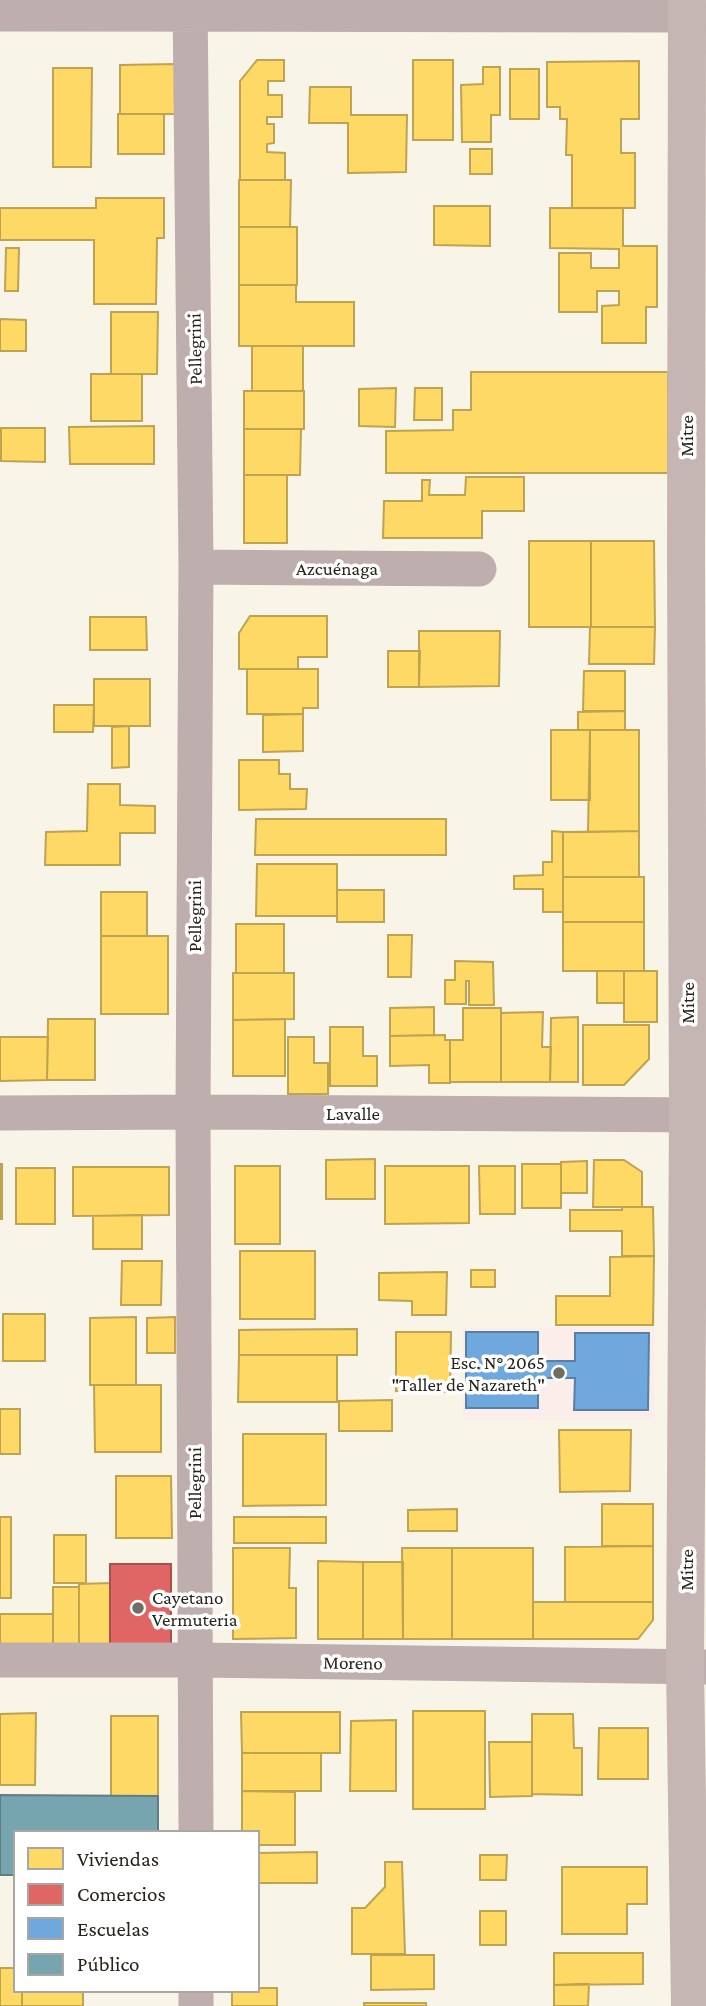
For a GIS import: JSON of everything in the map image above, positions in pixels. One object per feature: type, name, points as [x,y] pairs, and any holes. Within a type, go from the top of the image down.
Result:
[{"type":"street","points":[[0,14],[190,7],[693,10]]},
{"type":"street","name":"Pellegrini","points":[[190,7],[196,567],[192,1112],[195,1831]]},
{"type":"street","name":"Mitre","points":[[690,2006],[696,1667],[697,1116],[693,10]]},
{"type":"street","name":"Azcuénaga","points":[[196,567],[479,569]]},
{"type":"street","name":"Lavalle","points":[[0,1114],[192,1112],[697,1116]]},
{"type":"street","name":"Moreno","points":[[0,1660],[696,1667]]},
{"type":"shaded area","name":"Esc. N° 2065 \"Taller de Nazareth\"","points":[[463,1327],[655,1327],[654,1419],[463,1419]]},
{"type":"building: Viviendas","points":[[257,60],[284,60],[284,81],[268,81],[268,95],[282,95],[282,117],[267,117],[267,124],[274,124],[274,143],[267,144],[267,152],[285,153],[285,180],[240,180],[240,81]]},
{"type":"building: Viviendas","points":[[413,60],[453,60],[453,140],[413,140]]},
{"type":"building: Viviendas","points":[[639,61],[639,119],[621,119],[621,153],[635,153],[635,208],[572,208],[572,155],[566,155],[567,119],[560,119],[560,107],[547,107],[547,62]]},
{"type":"building: Viviendas","points":[[175,64],[175,114],[120,114],[120,65]]},
{"type":"building: Viviendas","points":[[483,67],[500,67],[500,115],[491,115],[491,142],[462,142],[461,85],[483,84]]},
{"type":"building: Viviendas","points":[[53,68],[92,68],[91,167],[53,167]]},
{"type":"building: Viviendas","points":[[510,69],[539,69],[539,119],[510,119]]},
{"type":"building: Viviendas","points":[[310,87],[351,87],[351,115],[407,115],[406,172],[348,173],[348,123],[309,123]]},
{"type":"building: Viviendas","points":[[118,114],[164,114],[164,154],[118,154]]},
{"type":"building: Viviendas","points":[[470,149],[492,149],[492,174],[470,174]]},
{"type":"building: Viviendas","points":[[239,180],[291,180],[290,227],[239,227]]},
{"type":"building: Viviendas","points":[[96,198],[164,198],[164,238],[157,238],[156,304],[94,304],[94,240],[0,240],[0,208],[96,208]]},
{"type":"building: Viviendas","points":[[434,206],[490,206],[490,246],[434,245]]},
{"type":"building: Viviendas","points":[[550,208],[623,208],[623,246],[657,246],[657,307],[646,307],[646,343],[602,343],[602,306],[619,305],[619,291],[597,291],[597,312],[559,312],[559,253],[591,253],[591,268],[619,268],[619,249],[550,248]]},
{"type":"building: Viviendas","points":[[239,227],[297,227],[297,285],[239,285]]},
{"type":"building: Viviendas","points":[[6,248],[19,248],[18,291],[5,291]]},
{"type":"building: Viviendas","points":[[239,285],[296,285],[296,302],[354,302],[354,346],[239,346]]},
{"type":"building: Viviendas","points":[[111,312],[158,312],[157,374],[111,374]]},
{"type":"building: Viviendas","points":[[0,319],[26,320],[26,351],[0,351]]},
{"type":"building: Viviendas","points":[[252,346],[303,346],[303,391],[252,391]]},
{"type":"building: Viviendas","points":[[471,372],[668,372],[668,473],[386,473],[386,431],[453,430],[453,410],[471,410]]},
{"type":"building: Viviendas","points":[[91,374],[142,374],[142,421],[91,421]]},
{"type":"building: Viviendas","points":[[396,388],[395,427],[359,426],[359,389]]},
{"type":"building: Viviendas","points":[[415,388],[442,388],[442,420],[414,420]]},
{"type":"building: Viviendas","points":[[244,391],[304,391],[304,429],[244,429]]},
{"type":"building: Viviendas","points":[[154,426],[154,464],[70,464],[69,427]]},
{"type":"building: Viviendas","points":[[1,428],[45,428],[45,462],[1,461]]},
{"type":"building: Viviendas","points":[[244,429],[301,429],[300,475],[244,475]]},
{"type":"building: Viviendas","points":[[244,475],[287,475],[287,543],[244,543]]},
{"type":"building: Viviendas","points":[[466,477],[524,477],[524,511],[482,511],[482,538],[383,538],[384,501],[422,501],[422,480],[430,480],[429,495],[465,495]]},
{"type":"building: Viviendas","points":[[529,541],[591,541],[591,627],[529,627]]},
{"type":"building: Viviendas","points":[[591,541],[654,541],[655,627],[591,627]]},
{"type":"building: Viviendas","points":[[250,616],[327,616],[327,657],[298,657],[298,669],[239,669],[239,633]]},
{"type":"building: Viviendas","points":[[90,617],[146,617],[147,650],[90,650]]},
{"type":"building: Viviendas","points":[[590,627],[655,627],[654,664],[589,664]]},
{"type":"building: Viviendas","points":[[419,631],[500,631],[499,686],[419,687]]},
{"type":"building: Viviendas","points":[[388,651],[420,651],[419,687],[388,687]]},
{"type":"building: Viviendas","points":[[247,669],[318,669],[318,708],[303,708],[303,714],[247,714]]},
{"type":"building: Viviendas","points":[[584,671],[625,671],[625,711],[583,711]]},
{"type":"building: Viviendas","points":[[94,679],[150,679],[150,726],[94,726]]},
{"type":"building: Viviendas","points":[[54,705],[94,705],[93,732],[54,732]]},
{"type":"building: Viviendas","points":[[625,711],[625,730],[578,730],[578,712]]},
{"type":"building: Viviendas","points":[[303,714],[303,751],[263,752],[263,715]]},
{"type":"building: Viviendas","points":[[129,726],[129,767],[112,768],[112,727]]},
{"type":"building: Viviendas","points":[[551,730],[590,730],[590,800],[551,800]]},
{"type":"building: Viviendas","points":[[590,730],[639,730],[639,831],[588,832]]},
{"type":"building: Viviendas","points":[[239,760],[279,760],[279,774],[290,774],[290,789],[307,789],[306,809],[239,810]]},
{"type":"building: Viviendas","points":[[88,784],[120,784],[120,805],[155,806],[155,833],[120,833],[120,865],[45,865],[46,832],[87,831]]},
{"type":"building: Viviendas","points":[[256,819],[446,819],[446,855],[255,855]]},
{"type":"building: Viviendas","points":[[552,831],[563,832],[563,912],[543,912],[543,889],[514,889],[514,876],[543,875],[543,862],[552,862]]},
{"type":"building: Viviendas","points":[[639,831],[639,877],[563,877],[563,832]]},
{"type":"building: Viviendas","points":[[257,864],[337,864],[337,916],[256,916]]},
{"type":"building: Viviendas","points":[[563,877],[644,877],[644,922],[563,922]]},
{"type":"building: Viviendas","points":[[337,890],[384,890],[384,922],[337,922]]},
{"type":"building: Viviendas","points":[[101,892],[147,892],[147,936],[101,936]]},
{"type":"building: Viviendas","points":[[563,922],[644,922],[644,971],[563,971]]},
{"type":"building: Viviendas","points":[[236,924],[284,924],[284,973],[236,973]]},
{"type":"building: Viviendas","points":[[388,935],[412,935],[411,977],[388,977]]},
{"type":"building: Viviendas","points":[[101,936],[168,936],[168,1014],[101,1014]]},
{"type":"building: Viviendas","points":[[455,961],[493,962],[494,1005],[469,1005],[469,981],[466,981],[466,1004],[445,1004],[445,980],[455,980]]},
{"type":"building: Viviendas","points":[[597,971],[624,971],[624,1003],[597,1003]]},
{"type":"building: Viviendas","points":[[624,971],[657,971],[657,1022],[624,1022]]},
{"type":"building: Viviendas","points":[[233,973],[294,973],[294,1019],[233,1020]]},
{"type":"building: Viviendas","points":[[434,1007],[434,1035],[390,1036],[390,1008]]},
{"type":"building: Viviendas","points":[[463,1008],[501,1008],[501,1082],[450,1082],[450,1040],[463,1040]]},
{"type":"building: Viviendas","points":[[543,1012],[542,1047],[551,1047],[550,1082],[501,1082],[501,1013]]},
{"type":"building: Viviendas","points":[[578,1017],[578,1082],[550,1082],[551,1018]]},
{"type":"building: Viviendas","points":[[48,1019],[95,1019],[95,1080],[47,1080]]},
{"type":"building: Viviendas","points":[[285,1019],[285,1076],[233,1076],[233,1020]]},
{"type":"building: Viviendas","points":[[583,1025],[649,1025],[649,1059],[624,1085],[583,1085]]},
{"type":"building: Viviendas","points":[[330,1027],[363,1027],[363,1056],[377,1056],[377,1086],[330,1086]]},
{"type":"building: Viviendas","points":[[445,1035],[445,1040],[450,1040],[450,1083],[429,1083],[429,1065],[390,1066],[390,1036]]},
{"type":"building: Viviendas","points":[[0,1037],[48,1037],[47,1080],[0,1081]]},
{"type":"building: Viviendas","points":[[288,1037],[314,1037],[314,1063],[328,1063],[328,1094],[288,1094]]},
{"type":"building: Viviendas","points":[[375,1159],[375,1199],[326,1199],[326,1160]]},
{"type":"building: Viviendas","points":[[594,1160],[624,1160],[642,1172],[642,1207],[593,1207]]},
{"type":"building: Viviendas","points":[[587,1161],[587,1193],[561,1193],[561,1162]]},
{"type":"building: Viviendas","points":[[2,1164],[2,1219],[0,1219]]},
{"type":"building: Viviendas","points":[[522,1164],[561,1164],[561,1208],[522,1208]]},
{"type":"building: Viviendas","points":[[235,1166],[280,1166],[280,1244],[235,1244]]},
{"type":"building: Viviendas","points":[[385,1166],[469,1166],[469,1223],[385,1224]]},
{"type":"building: Viviendas","points":[[479,1166],[515,1166],[515,1214],[480,1214]]},
{"type":"building: Viviendas","points":[[73,1167],[169,1167],[169,1215],[73,1216]]},
{"type":"building: Viviendas","points":[[16,1168],[55,1168],[55,1224],[16,1224]]},
{"type":"building: Viviendas","points":[[622,1207],[653,1207],[654,1256],[622,1256],[622,1231],[570,1231],[570,1210],[622,1210]]},
{"type":"building: Viviendas","points":[[142,1215],[142,1249],[93,1249],[93,1216]]},
{"type":"building: Viviendas","points":[[240,1251],[315,1251],[315,1319],[240,1319]]},
{"type":"building: Viviendas","points":[[654,1256],[653,1325],[556,1325],[556,1296],[610,1296],[610,1257]]},
{"type":"building: Viviendas","points":[[122,1261],[162,1261],[161,1305],[121,1305]]},
{"type":"building: Viviendas","points":[[471,1270],[495,1270],[495,1287],[471,1287]]},
{"type":"building: Viviendas","points":[[447,1272],[446,1315],[412,1315],[412,1301],[379,1300],[379,1273]]},
{"type":"building: Viviendas","points":[[3,1314],[45,1314],[45,1361],[3,1361]]},
{"type":"building: Viviendas","points":[[136,1317],[136,1385],[90,1385],[90,1318]]},
{"type":"building: Viviendas","points":[[175,1317],[175,1353],[147,1353],[147,1318]]},
{"type":"building: Viviendas","points":[[357,1329],[357,1355],[239,1355],[239,1330]]},
{"type":"building: Viviendas","points":[[396,1332],[451,1332],[450,1392],[396,1391]]},
{"type":"building: Viviendas","points":[[239,1355],[337,1355],[337,1402],[238,1402]]},
{"type":"building: Viviendas","points":[[94,1385],[161,1385],[161,1452],[95,1452]]},
{"type":"building: Viviendas","points":[[392,1400],[392,1431],[339,1431],[339,1401]]},
{"type":"building: Viviendas","points":[[0,1409],[20,1409],[20,1454],[0,1454]]},
{"type":"building: Viviendas","points":[[559,1430],[631,1430],[630,1491],[560,1492]]},
{"type":"building: Viviendas","points":[[243,1434],[326,1434],[326,1505],[243,1506]]},
{"type":"building: Viviendas","points":[[116,1476],[171,1476],[172,1538],[116,1538]]},
{"type":"building: Viviendas","points":[[602,1504],[653,1504],[653,1546],[602,1546]]},
{"type":"building: Viviendas","points":[[457,1509],[457,1531],[408,1531],[408,1510]]},
{"type":"building: Viviendas","points":[[0,1517],[11,1517],[11,1598],[0,1598]]},
{"type":"building: Viviendas","points":[[234,1517],[326,1517],[326,1543],[234,1543]]},
{"type":"building: Viviendas","points":[[54,1535],[86,1535],[86,1583],[54,1583]]},
{"type":"building: Viviendas","points":[[653,1546],[653,1602],[565,1602],[565,1547]]},
{"type":"building: Viviendas","points":[[233,1548],[290,1548],[289,1588],[296,1588],[296,1638],[233,1639]]},
{"type":"building: Viviendas","points":[[402,1548],[452,1548],[452,1639],[403,1639]]},
{"type":"building: Viviendas","points":[[452,1548],[533,1548],[533,1639],[452,1639]]},
{"type":"building: Viviendas","points":[[318,1561],[363,1562],[363,1639],[318,1639]]},
{"type":"building: Viviendas","points":[[363,1562],[403,1562],[403,1639],[363,1639]]},
{"type":"building: Viviendas","points":[[110,1583],[110,1645],[79,1645],[79,1584]]},
{"type":"building: Viviendas","points":[[53,1587],[79,1587],[79,1645],[53,1645]]},
{"type":"building: Viviendas","points":[[533,1602],[653,1602],[653,1620],[638,1639],[533,1639]]},
{"type":"building: Viviendas","points":[[0,1614],[53,1614],[53,1645],[0,1646]]},
{"type":"building: Viviendas","points":[[413,1711],[485,1711],[485,1809],[413,1809]]},
{"type":"building: Viviendas","points":[[241,1712],[340,1712],[340,1753],[242,1753]]},
{"type":"building: Viviendas","points":[[36,1713],[35,1785],[0,1785],[0,1714]]},
{"type":"building: Viviendas","points":[[532,1714],[573,1714],[574,1748],[582,1748],[582,1795],[532,1794]]},
{"type":"building: Viviendas","points":[[111,1716],[158,1716],[158,1796],[111,1796]]},
{"type":"building: Viviendas","points":[[396,1720],[396,1791],[350,1791],[351,1721]]},
{"type":"building: Viviendas","points":[[599,1728],[648,1728],[648,1779],[598,1779]]},
{"type":"building: Viviendas","points":[[489,1742],[532,1742],[532,1796],[490,1797]]},
{"type":"building: Viviendas","points":[[242,1753],[321,1753],[321,1791],[242,1791]]},
{"type":"building: Viviendas","points":[[242,1791],[295,1792],[295,1845],[259,1845],[259,1831],[242,1831]]},
{"type":"building: Viviendas","points":[[317,1852],[317,1883],[259,1883],[259,1853]]},
{"type":"building: Viviendas","points":[[480,1855],[507,1855],[506,1880],[480,1880]]},
{"type":"building: Viviendas","points":[[385,1862],[402,1862],[405,1954],[352,1954],[352,1908],[365,1908],[385,1887]]},
{"type":"building: Viviendas","points":[[562,1867],[647,1867],[647,1904],[627,1904],[627,1934],[562,1934]]},
{"type":"building: Viviendas","points":[[480,1911],[506,1911],[506,1945],[480,1945]]},
{"type":"building: Viviendas","points":[[554,1953],[643,1953],[643,1984],[554,1985]]},
{"type":"building: Viviendas","points":[[371,1955],[434,1955],[434,1989],[371,1990]]},
{"type":"building: Viviendas","points":[[0,1968],[14,1968],[14,1992],[22,1992],[22,2006],[0,2006]]},
{"type":"building: Viviendas","points":[[589,1984],[588,2006],[554,2006],[554,1985]]},
{"type":"building: Viviendas","points":[[259,1988],[277,1988],[277,2006],[232,2006],[232,1992],[259,1992]]},
{"type":"building: Viviendas","points":[[22,1992],[83,1992],[83,2006],[22,2006]]},
{"type":"building: Viviendas","points":[[364,2003],[426,2003],[426,2006],[364,2006]]},
{"type":"building: Comercios","points":[[110,1564],[171,1564],[171,1645],[110,1645]]},
{"type":"building: Escuelas","name":"Esc. N° 2065 \"Taller de Nazareth\"","points":[[466,1332],[538,1332],[538,1361],[575,1361],[575,1333],[649,1333],[648,1410],[574,1410],[575,1378],[538,1378],[538,1408],[466,1408]]},
{"type":"building: Público","points":[[0,1795],[158,1796],[158,1831],[14,1831],[14,1875],[0,1875]]},
{"type":"place","name":"Esc. N° 2065 \"Taller de Nazareth\"","points":[[559,1373]]},
{"type":"place","name":"Cayetano Vermuteria","points":[[138,1608]]}]
